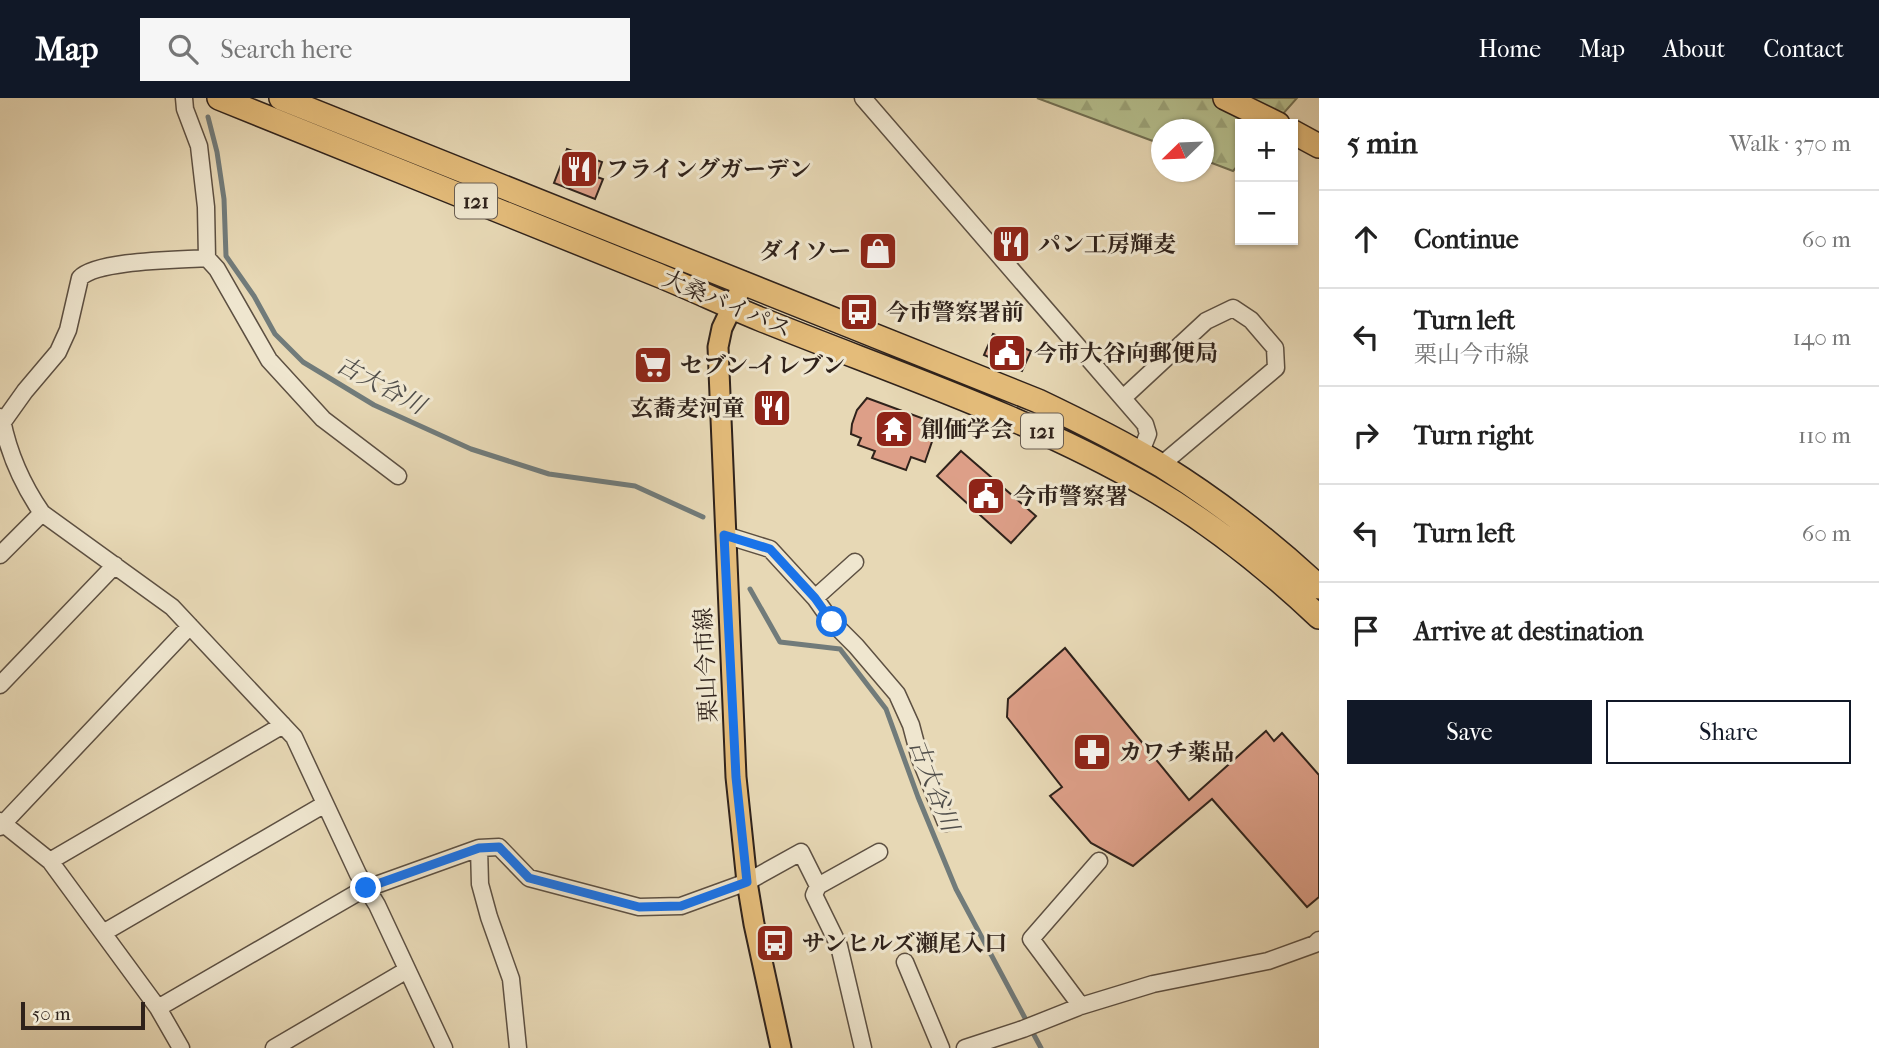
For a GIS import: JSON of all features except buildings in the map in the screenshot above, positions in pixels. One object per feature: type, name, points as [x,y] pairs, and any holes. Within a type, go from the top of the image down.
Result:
[{"type":"highway","name":"大桑バイパス","points":[[219,98],[731,307],[1027,424],[1149,486],[1199,519],[1279,579],[1319,617]]},
{"type":"highway","name":"大桑バイパス","points":[[281,98],[1038,401],[1161,466],[1225,508],[1257,532],[1319,587]]},
{"type":"highway","points":[[1226,98],[1268,119]]},
{"type":"highway","points":[[1298,135],[1319,146]]},
{"type":"highway","points":[[1064,442],[1074,418]]},
{"type":"main road","name":"栗山今市線","points":[[744,282],[722,328],[718,347],[724,535],[736,777],[747,882],[781,1048]]},
{"type":"street","points":[[184,98],[199,146],[206,207],[207,258],[217,269],[269,360],[323,419],[398,477]]},
{"type":"street","points":[[863,98],[1145,424],[1148,434],[1140,454]]},
{"type":"street","points":[[207,258],[122,264],[86,272],[80,278],[68,330],[58,352],[1,422],[18,472],[42,513],[172,607],[293,737],[358,874],[377,905],[444,1048]]},
{"type":"street","points":[[1123,398],[1206,321],[1233,308],[1251,320],[1275,348],[1276,368],[1161,466]]},
{"type":"street","points":[[0,555],[42,513]]},
{"type":"street","points":[[724,535],[770,549],[897,694],[911,724],[920,759],[946,823]]},
{"type":"street","points":[[815,598],[855,562]]},
{"type":"street","points":[[0,685],[115,565]]},
{"type":"street","points":[[181,1048],[158,1008],[50,861],[1,823],[190,626]]},
{"type":"street","points":[[50,861],[282,725]]},
{"type":"street","points":[[103,933],[325,804]]},
{"type":"street","points":[[158,1008],[366,888],[479,848],[499,847],[529,878],[639,907],[681,906],[747,882],[801,852],[818,886]]},
{"type":"street","points":[[479,848],[480,884],[489,918],[512,979],[518,1048]]},
{"type":"street","points":[[863,1048],[839,946],[814,895],[818,886],[879,852]]},
{"type":"street","points":[[1081,1006],[1031,939],[1099,861]]},
{"type":"street","points":[[965,1048],[1081,1006],[1153,984],[1268,961],[1318,944]]},
{"type":"street","points":[[905,962],[941,1048]]},
{"type":"street","points":[[274,1048],[407,970]]},
{"type":"green space","points":[[1037,98],[1297,98],[1278,119],[1235,119],[1233,171],[1214,164],[1214,119],[1151,119],[1151,140]]},
{"type":"waterway","name":"古大谷川","points":[[208,117],[217,152],[224,199],[226,256],[254,296],[275,334],[303,362],[374,405],[471,449],[549,474],[635,486],[703,517]]},
{"type":"waterway","name":"古大谷川","points":[[750,589],[780,642],[840,649],[886,709],[956,889],[1041,1048]]},
{"type":"place","name":"フライングガーデン","points":[[579,169]]},
{"type":"place","name":"パン工房輝麦","points":[[1011,244]]},
{"type":"place","name":"ダイソー","points":[[878,251]]},
{"type":"place","name":"今市警察署前","points":[[859,312]]},
{"type":"place","name":"今市大谷向郵便局","points":[[1007,353]]},
{"type":"place","name":"セブン-イレブン","points":[[653,365]]},
{"type":"place","name":"玄蕎麦河童","points":[[772,408]]},
{"type":"place","name":"創価学会","points":[[894,429]]},
{"type":"place","name":"今市警察署","points":[[986,496]]},
{"type":"place","name":"カワチ薬品","points":[[1092,752]]},
{"type":"place","name":"サンヒルズ瀬尾入口","points":[[775,943]]},
{"type":"route","points":[[366,888],[479,848],[499,847],[529,878],[639,907],[681,906],[747,882],[736,777],[724,535],[770,549],[815,598],[832,622]]}]
